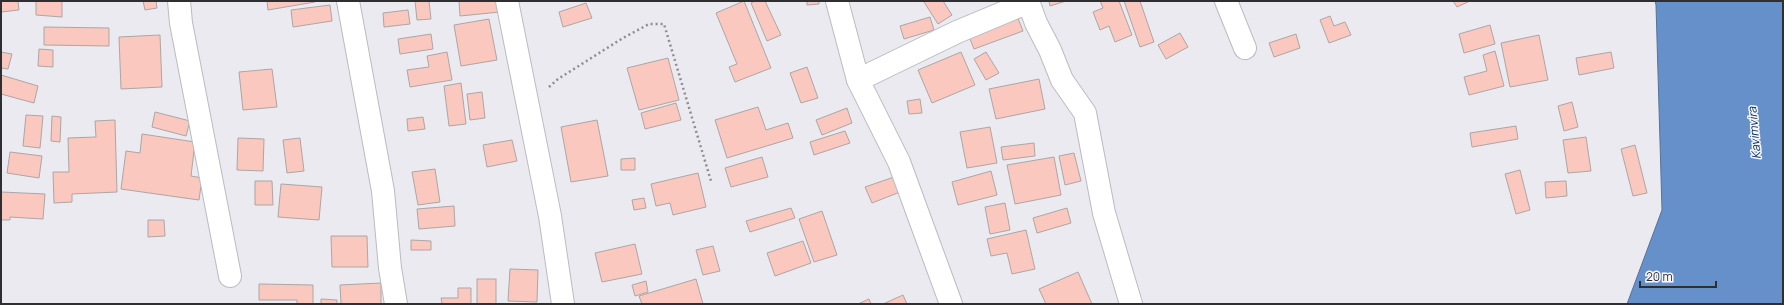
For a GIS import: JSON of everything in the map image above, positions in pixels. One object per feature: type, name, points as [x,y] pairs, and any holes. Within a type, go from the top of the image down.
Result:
[{"type":"street","points":[[179,1],[181,24],[230,276]]},
{"type":"street","points":[[348,1],[383,191],[390,268],[396,304]]},
{"type":"street","points":[[508,1],[550,216],[563,304]]},
{"type":"street","points":[[837,1],[858,80],[900,162],[951,304]]},
{"type":"street","points":[[1226,1],[1245,48]]},
{"type":"street","points":[[858,80],[957,32],[1029,2],[1036,23],[1050,50],[1062,80],[1085,113],[1104,213],[1131,304]]},
{"type":"path","points":[[530,113],[534,102],[558,79],[623,38],[649,24],[664,24],[711,181]]},
{"type":"water","name":"Kavimvira","points":[[1655,1],[1783,1],[1783,304],[1627,304],[1662,210]]},
{"type":"building","points":[[1,1],[18,1],[19,10],[1,12]]},
{"type":"building","points":[[36,1],[62,1],[62,17],[36,15]]},
{"type":"building","points":[[143,1],[156,1],[157,8],[145,10]]},
{"type":"building","points":[[267,1],[315,1],[315,2],[268,10]]},
{"type":"building","points":[[415,1],[429,1],[431,19],[417,20]]},
{"type":"building","points":[[459,1],[499,1],[500,12],[460,16]]},
{"type":"building","points":[[744,1],[771,68],[735,82],[729,67],[737,64],[716,13]]},
{"type":"building","points":[[755,1],[765,1],[781,35],[767,41],[751,3]]},
{"type":"building","points":[[807,1],[819,1],[819,4],[807,5]]},
{"type":"building","points":[[943,1],[952,15],[938,24],[924,2]]},
{"type":"building","points":[[1049,1],[1066,1],[1050,6]]},
{"type":"building","points":[[1100,1],[1119,1],[1132,35],[1115,42],[1109,26],[1100,30],[1093,12],[1103,8]]},
{"type":"building","points":[[1124,1],[1140,1],[1154,42],[1140,47]]},
{"type":"building","points":[[1453,1],[1470,1],[1457,7]]},
{"type":"building","points":[[586,3],[592,18],[563,27],[559,12]]},
{"type":"building","points":[[330,5],[332,21],[293,27],[291,10]]},
{"type":"building","points":[[408,10],[410,24],[384,27],[383,13]]},
{"type":"building","points":[[1017,16],[1023,31],[974,49],[968,34]]},
{"type":"building","points":[[1330,16],[1334,26],[1345,22],[1351,35],[1329,43],[1320,20]]},
{"type":"building","points":[[930,17],[934,30],[904,39],[900,26]]},
{"type":"building","points":[[489,19],[497,60],[461,66],[454,25]]},
{"type":"building","points":[[1490,25],[1495,44],[1464,53],[1459,34]]},
{"type":"building","points":[[44,27],[109,28],[109,46],[44,45]]},
{"type":"building","points":[[1180,33],[1188,47],[1166,59],[1158,45]]},
{"type":"building","points":[[431,34],[433,49],[400,54],[398,39]]},
{"type":"building","points":[[1296,34],[1300,48],[1274,57],[1269,43]]},
{"type":"building","points":[[160,35],[162,87],[121,89],[119,37]]},
{"type":"building","points":[[1539,35],[1548,80],[1510,87],[1501,43]]},
{"type":"building","points":[[39,49],[53,50],[53,67],[38,66]]},
{"type":"building","points":[[1495,51],[1504,86],[1469,95],[1464,77],[1487,71],[1483,55]]},
{"type":"building","points":[[1,52],[12,54],[8,69],[1,68]]},
{"type":"building","points":[[447,52],[452,80],[410,87],[407,70],[429,67],[427,56]]},
{"type":"building","points":[[961,52],[975,85],[932,103],[918,70]]},
{"type":"building","points":[[986,52],[999,73],[986,80],[974,59]]},
{"type":"building","points":[[1611,52],[1614,68],[1579,75],[1576,58]]},
{"type":"building","points":[[668,58],[679,100],[639,110],[627,68]]},
{"type":"building","points":[[807,67],[818,98],[801,103],[790,73]]},
{"type":"building","points":[[272,69],[277,107],[243,110],[239,72]]},
{"type":"building","points":[[1,75],[38,86],[34,103],[1,94]]},
{"type":"building","points":[[1039,79],[1045,109],[996,119],[989,89]]},
{"type":"building","points":[[461,83],[466,124],[449,126],[444,86]]},
{"type":"building","points":[[482,92],[485,118],[470,120],[467,94]]},
{"type":"building","points":[[920,99],[922,113],[909,114],[907,101]]},
{"type":"building","points":[[1572,102],[1578,127],[1564,131],[1558,106]]},
{"type":"building","points":[[676,103],[681,120],[645,129],[641,113]]},
{"type":"building","points":[[758,107],[766,130],[788,123],[793,138],[727,158],[715,120]]},
{"type":"building","points":[[847,108],[852,123],[822,135],[816,120]]},
{"type":"building","points":[[155,112],[190,121],[186,136],[152,127]]},
{"type":"building","points":[[26,115],[43,116],[40,148],[23,146]]},
{"type":"building","points":[[52,116],[61,117],[60,142],[51,141]]},
{"type":"building","points":[[423,117],[425,129],[408,131],[407,119]]},
{"type":"building","points":[[115,120],[117,192],[72,194],[72,202],[54,203],[53,172],[69,172],[68,138],[96,137],[95,121]]},
{"type":"building","points":[[597,120],[608,176],[571,182],[561,127]]},
{"type":"building","points":[[1516,126],[1518,139],[1472,147],[1470,133]]},
{"type":"building","points":[[990,127],[997,163],[967,168],[960,132]]},
{"type":"building","points":[[845,131],[850,143],[814,155],[810,142]]},
{"type":"building","points":[[142,134],[195,142],[191,176],[202,178],[199,200],[121,189],[126,151],[140,153]]},
{"type":"building","points":[[1586,137],[1591,171],[1568,173],[1563,140]]},
{"type":"building","points":[[238,138],[264,139],[263,171],[237,170]]},
{"type":"building","points":[[300,138],[304,171],[287,173],[283,140]]},
{"type":"building","points":[[512,140],[517,161],[487,167],[483,145]]},
{"type":"building","points":[[1034,143],[1035,156],[1003,160],[1001,147]]},
{"type":"building","points":[[1635,145],[1647,193],[1633,196],[1621,149]]},
{"type":"building","points":[[10,152],[42,156],[39,178],[7,173]]},
{"type":"building","points":[[1074,153],[1081,181],[1065,185],[1059,156]]},
{"type":"building","points":[[762,157],[768,177],[731,187],[725,168]]},
{"type":"building","points":[[1054,157],[1061,195],[1015,204],[1007,165]]},
{"type":"building","points":[[635,158],[635,170],[621,170],[621,159]]},
{"type":"building","points":[[435,169],[440,202],[418,205],[412,172]]},
{"type":"building","points":[[1520,170],[1530,210],[1516,214],[1505,174]]},
{"type":"building","points":[[991,171],[997,195],[958,205],[952,182]]},
{"type":"building","points":[[698,173],[706,207],[673,215],[670,203],[656,206],[651,184]]},
{"type":"building","points":[[894,177],[900,192],[872,203],[865,187]]},
{"type":"building","points":[[255,181],[272,181],[273,205],[255,205]]},
{"type":"building","points":[[1566,181],[1567,196],[1546,198],[1545,182]]},
{"type":"building","points":[[281,184],[322,187],[319,220],[278,217]]},
{"type":"building","points":[[1,192],[45,194],[43,219],[10,217],[10,220],[1,220]]},
{"type":"building","points":[[644,198],[646,208],[634,210],[632,200]]},
{"type":"building","points":[[1005,203],[1010,230],[990,234],[985,207]]},
{"type":"building","points":[[454,206],[455,226],[419,229],[417,209]]},
{"type":"building","points":[[791,208],[795,218],[750,232],[746,221]]},
{"type":"building","points":[[1067,208],[1071,223],[1037,233],[1033,218]]},
{"type":"building","points":[[822,211],[837,255],[814,262],[799,219]]},
{"type":"building","points":[[148,220],[164,220],[165,236],[148,237]]},
{"type":"building","points":[[1026,230],[1035,269],[1012,274],[1007,253],[991,256],[987,239]]},
{"type":"building","points":[[331,236],[367,236],[368,267],[332,267]]},
{"type":"building","points":[[411,240],[431,241],[431,250],[411,250]]},
{"type":"building","points":[[803,241],[811,263],[775,276],[767,253]]},
{"type":"building","points":[[635,244],[642,274],[602,282],[595,253]]},
{"type":"building","points":[[713,246],[720,271],[703,275],[696,250]]},
{"type":"building","points":[[510,269],[538,270],[537,302],[508,301]]},
{"type":"building","points":[[1078,272],[1092,304],[1046,304],[1039,289]]},
{"type":"building","points":[[477,279],[496,279],[496,304],[477,304]]},
{"type":"building","points":[[696,279],[703,304],[642,304],[639,296]]},
{"type":"building","points":[[646,281],[648,292],[635,296],[632,285]]},
{"type":"building","points":[[381,283],[381,304],[341,304],[340,285]]},
{"type":"building","points":[[259,284],[313,285],[313,304],[297,304],[297,300],[259,300]]},
{"type":"building","points":[[458,288],[471,288],[471,304],[442,304],[441,298],[458,298]]},
{"type":"building","points":[[903,295],[907,304],[883,304]]},
{"type":"building","points":[[321,299],[337,300],[337,304],[321,304]]},
{"type":"building","points":[[869,299],[871,304],[858,304]]}]
